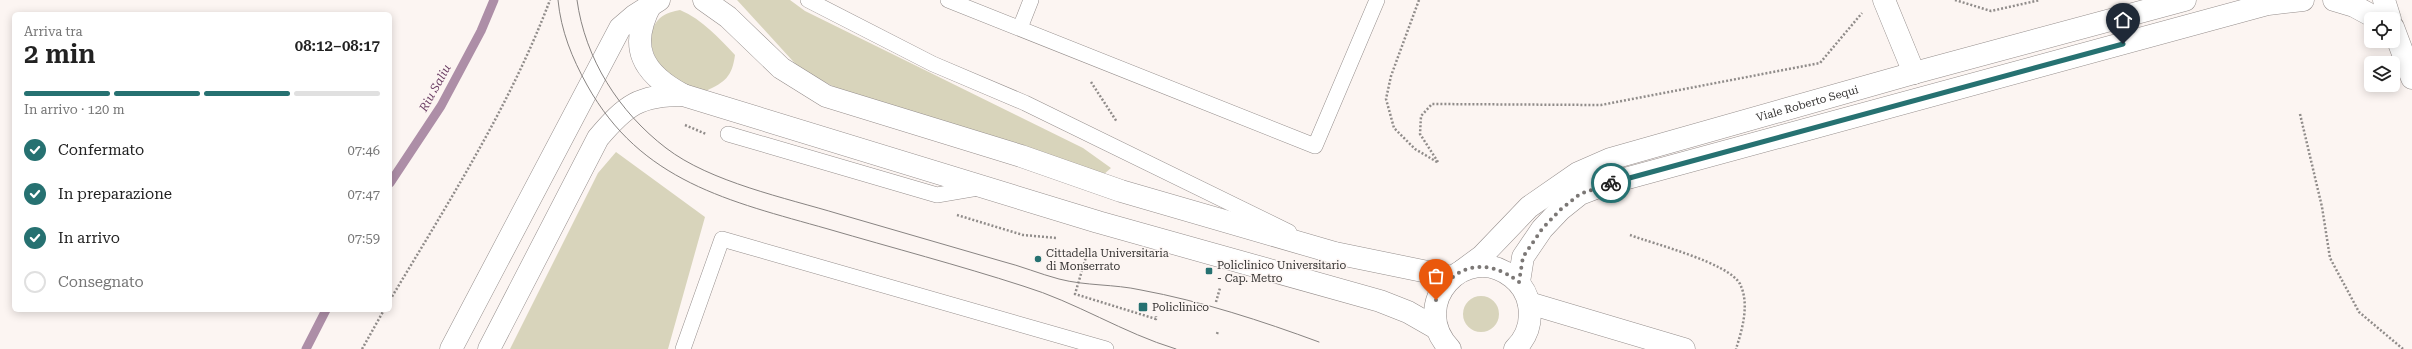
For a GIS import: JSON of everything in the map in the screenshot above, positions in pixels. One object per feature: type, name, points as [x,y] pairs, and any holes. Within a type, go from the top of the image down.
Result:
[{"type":"street","points":[[704,0],[728,17],[780,68],[826,96],[1021,156],[1121,191],[1335,254],[1457,274],[1478,266],[1492,267],[1507,273],[1519,282],[1529,303],[1531,317],[1528,330],[1515,349]]},
{"type":"street","name":"Viale Roberto Sequi","points":[[1436,328],[1434,314],[1436,300],[1442,288],[1457,274],[1482,256],[1529,208],[1578,173],[1603,162],[1914,73],[2185,0]]},
{"type":"street","points":[[1519,282],[1523,257],[1542,229],[1560,210],[1586,191],[2268,4],[2302,0]]},
{"type":"street","points":[[2334,0],[2354,6],[2365,12]]},
{"type":"street","points":[[2384,0],[2388,12]]},
{"type":"street","points":[[1884,1],[1914,73]]},
{"type":"street","points":[[656,2],[643,19],[638,37],[642,54],[651,71],[663,84],[683,95],[986,186],[1098,222],[1380,301],[1408,312],[1436,328],[1443,342],[1450,349]]},
{"type":"street","points":[[451,349],[620,28],[634,16],[656,2]]},
{"type":"street","points":[[2400,47],[2412,78]]},
{"type":"street","points":[[489,349],[598,138],[617,116],[635,103],[657,95],[683,95]]},
{"type":"street","points":[[1529,303],[1684,349]]},
{"type":"lane","points":[[808,0],[933,64],[1025,103],[1335,254]]},
{"type":"lane","points":[[948,0],[1315,146],[1377,0]]},
{"type":"lane","points":[[1020,28],[1031,0]]},
{"type":"lane","points":[[728,134],[937,195],[986,186]]},
{"type":"lane","points":[[683,349],[722,239],[1106,349]]},
{"type":"path","points":[[392,297],[461,182],[514,82],[536,37],[550,0]]},
{"type":"path","points":[[1419,0],[1391,76],[1386,99],[1394,128],[1415,149],[1438,162],[1420,134],[1421,116],[1432,104],[1602,105],[1820,63],[1864,12],[1884,1]]},
{"type":"path","points":[[1955,0],[1991,11],[2040,0]]},
{"type":"path","points":[[1094,58],[1088,76],[1120,128]]},
{"type":"path","points":[[2300,114],[2322,207],[2330,258],[2359,312],[2403,349]]},
{"type":"path","points":[[1630,236],[1722,268],[1740,283],[1744,298],[1744,326],[1736,349]]},
{"type":"path","points":[[1090,242],[1075,294],[1156,318],[1156,316]]},
{"type":"path","points":[[1216,302],[1220,288]]},
{"type":"path","points":[[362,349],[383,312]]},
{"type":"shaded area","points":[[737,0],[790,0],[805,11],[1083,148],[1111,168],[1095,182],[858,99],[801,70]]},
{"type":"shaded area","points":[[680,10],[703,24],[735,55],[730,74],[718,85],[706,91],[683,84],[671,78],[660,65],[652,49],[652,33],[660,18]]},
{"type":"shaded area","points":[[616,152],[705,217],[668,349],[510,349],[598,173]]},
{"type":"shaded area","points":[[1481,296],[1494,301],[1499,314],[1494,327],[1481,332],[1468,327],[1463,314],[1468,301]]},
{"type":"waterway","name":"Riu Saliu","points":[[392,180],[441,106],[481,31],[494,0]]},
{"type":"waterway","name":"Riu Saliu","points":[[306,349],[325,312]]},
{"type":"tram line","points":[[558,0],[562,23],[572,54],[587,85],[609,118],[634,144],[661,166],[691,183],[722,197],[756,208],[1023,286],[1062,300],[1137,335],[1176,349]]},
{"type":"tram line","points":[[577,0],[581,22],[596,63],[619,101],[633,118],[666,148],[684,160],[704,170],[749,188],[1059,279],[1079,283],[1131,288],[1186,300],[1253,319],[1319,342]]},
{"type":"way so far","points":[[1436,300],[1442,288],[1452,277],[1463,270],[1478,266],[1492,267],[1503,271],[1519,282],[1523,257],[1542,229],[1560,210],[1580,194],[1611,183]]},
{"type":"place","name":"Cittadella Universitaria di Monserrato","points":[[1038,259]]},
{"type":"place","name":"Policlinico Universitario - Cap. Metro","points":[[1209,271]]},
{"type":"place","name":"Policlinico","points":[[1143,307]]},
{"type":"route","points":[[1611,183],[2123,44]]}]
